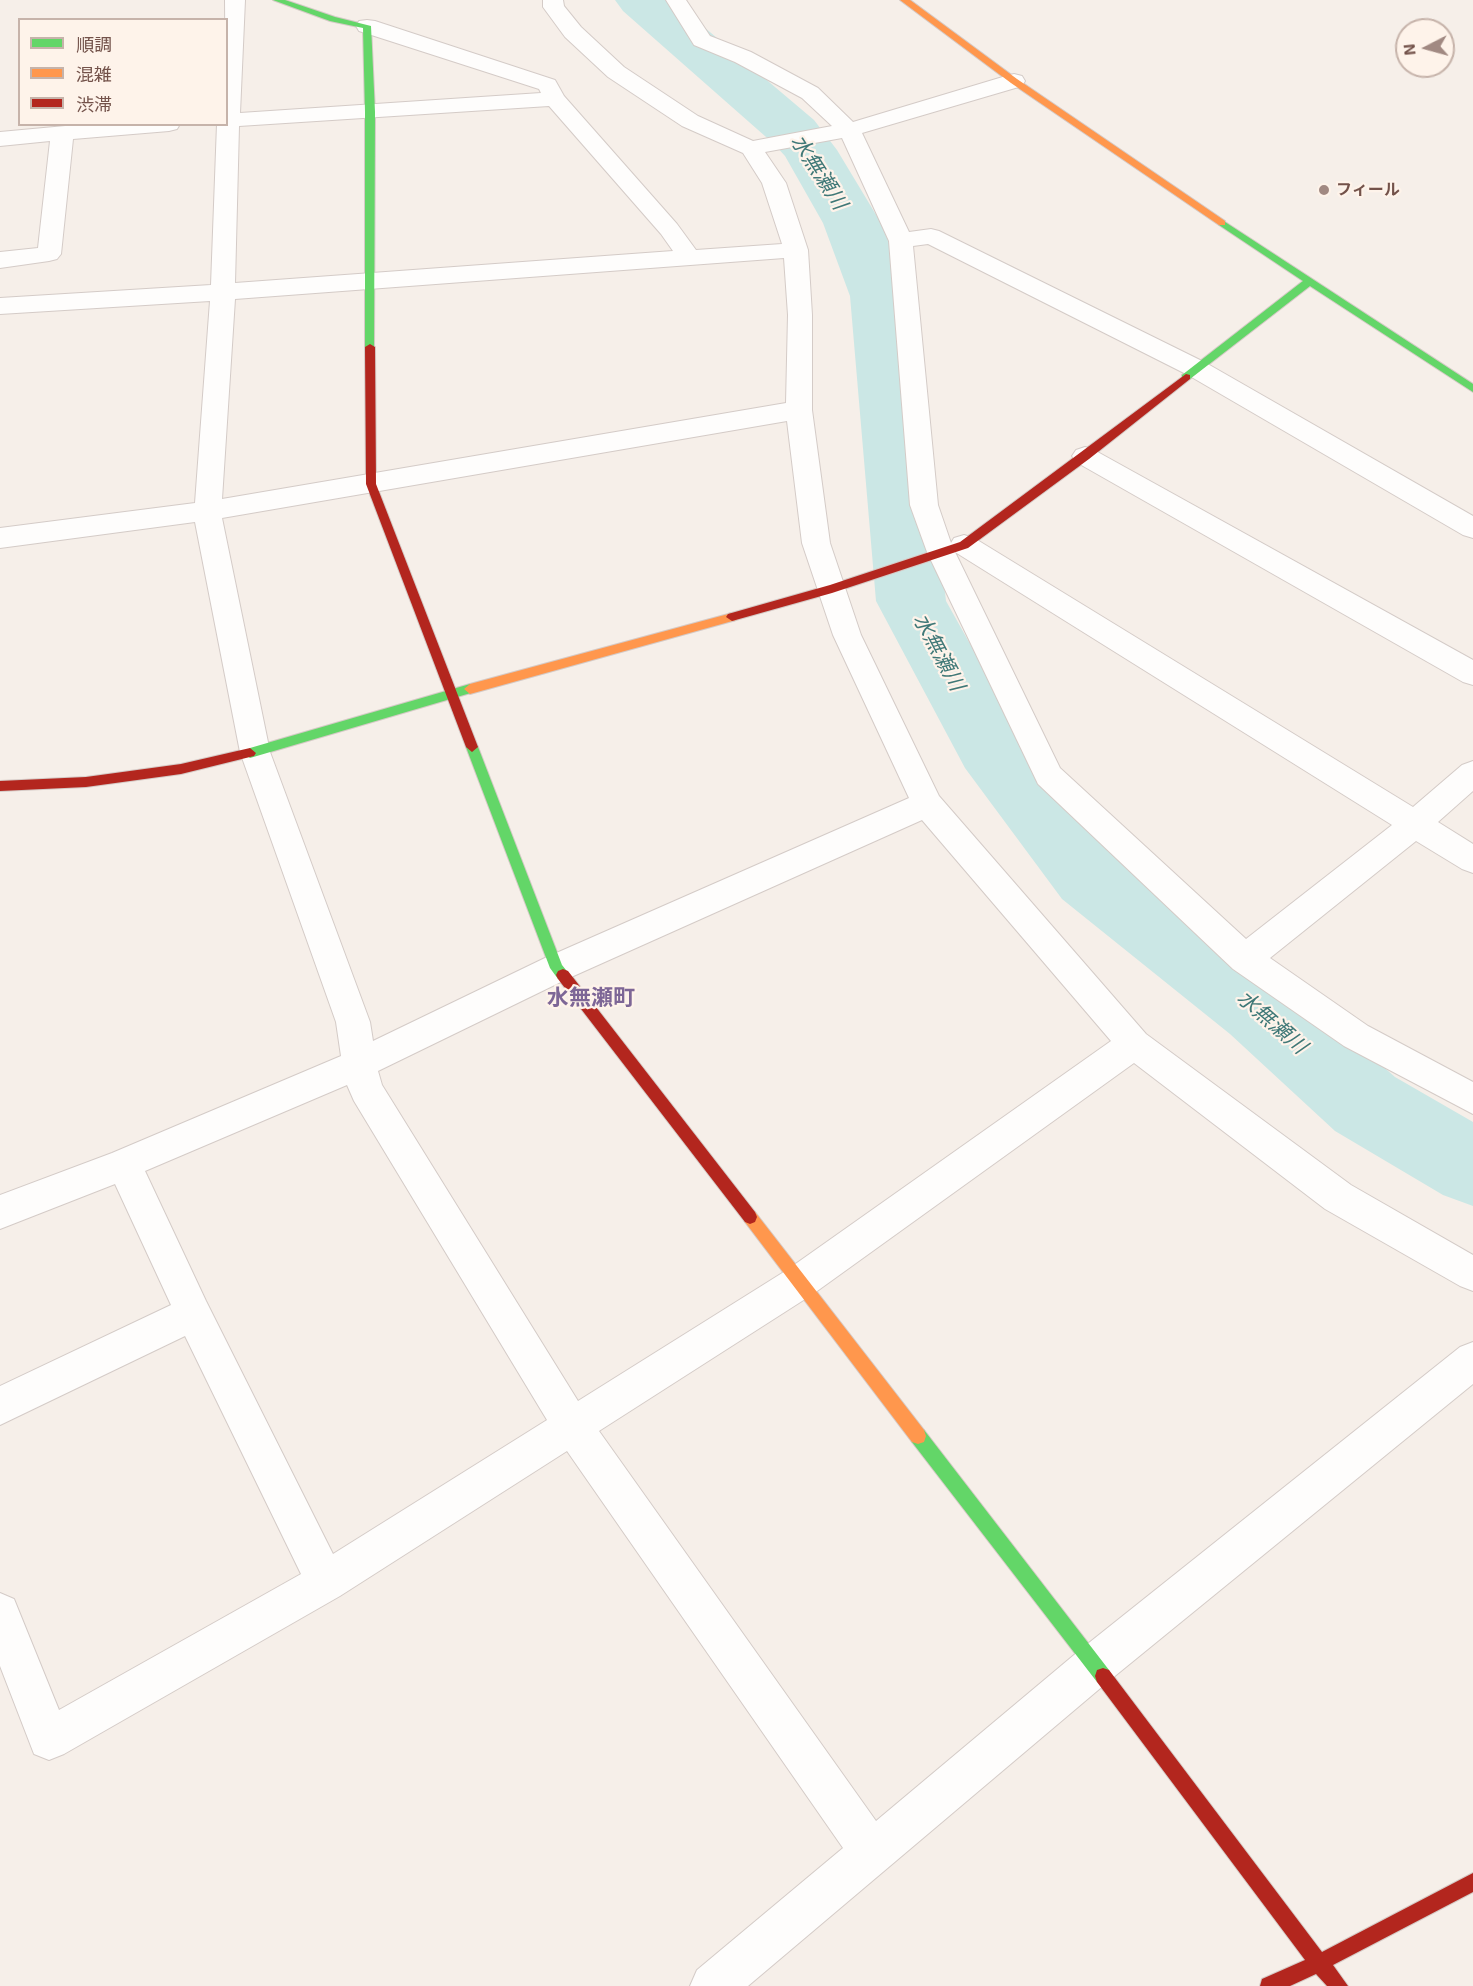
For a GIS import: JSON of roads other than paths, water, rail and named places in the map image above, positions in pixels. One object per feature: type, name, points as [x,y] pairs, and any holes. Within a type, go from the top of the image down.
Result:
[{"type":"street","points":[[228,105],[235,0]]},
{"type":"street","points":[[277,0],[333,19],[367,26],[547,85],[555,99],[669,229],[689,258]]},
{"type":"street","points":[[553,0],[554,7],[573,32],[616,72],[690,121],[751,148],[774,183],[796,250],[800,315],[799,410],[816,543],[839,586],[847,635],[927,804],[1134,1044],[1338,1197],[1473,1274]]},
{"type":"street","points":[[676,0],[702,40],[743,57],[810,93],[849,130],[901,241],[924,505],[1049,776],[1245,959],[1356,1036],[1473,1099]]},
{"type":"street","points":[[904,0],[1014,81],[1308,282],[1473,389]]},
{"type":"street","points":[[367,26],[370,112],[371,484],[557,968],[1095,1665],[1319,1963],[1339,1986]]},
{"type":"street","points":[[751,148],[849,130],[1014,81]]},
{"type":"street","points":[[228,120],[555,99]]},
{"type":"street","points":[[0,139],[148,126]]},
{"type":"street","points":[[227,126],[223,292],[208,521],[255,752],[353,1022],[359,1064],[366,1090],[573,1427],[873,1853]]},
{"type":"street","points":[[0,260],[48,254],[62,134]]},
{"type":"street","points":[[901,241],[931,236],[1197,369],[1473,528]]},
{"type":"street","points":[[0,306],[796,250]]},
{"type":"street","points":[[0,786],[86,782],[181,770],[255,752],[451,694],[839,586],[944,551],[1085,456],[1308,282]]},
{"type":"street","points":[[0,538],[208,511],[799,410]]},
{"type":"street","points":[[1085,456],[1473,674]]},
{"type":"street","points":[[944,551],[1415,824],[1473,860]]},
{"type":"street","points":[[1245,959],[1415,824],[1473,773]]},
{"type":"street","points":[[0,1212],[124,1164],[359,1064],[557,968],[927,804]]},
{"type":"street","points":[[0,1613],[49,1739],[326,1582],[800,1282],[1134,1044]]},
{"type":"street","points":[[124,1164],[193,1313],[326,1582]]},
{"type":"street","points":[[0,1406],[193,1313]]},
{"type":"street","points":[[713,1986],[1095,1665],[1473,1360]]},
{"type":"street","points":[[1269,1986],[1319,1963],[1473,1882]]},
{"type":"waterway","name":"水無瀬川","points":[[641,0],[794,132],[809,150],[852,223],[880,296],[911,601],[991,748],[1089,877],[1259,1009],[1365,1104],[1473,1167]]},
{"type":"place","name":"フィール","points":[[1324,190]]},
{"type":"district","name":"水無瀬町","points":[[591,998]]}]
